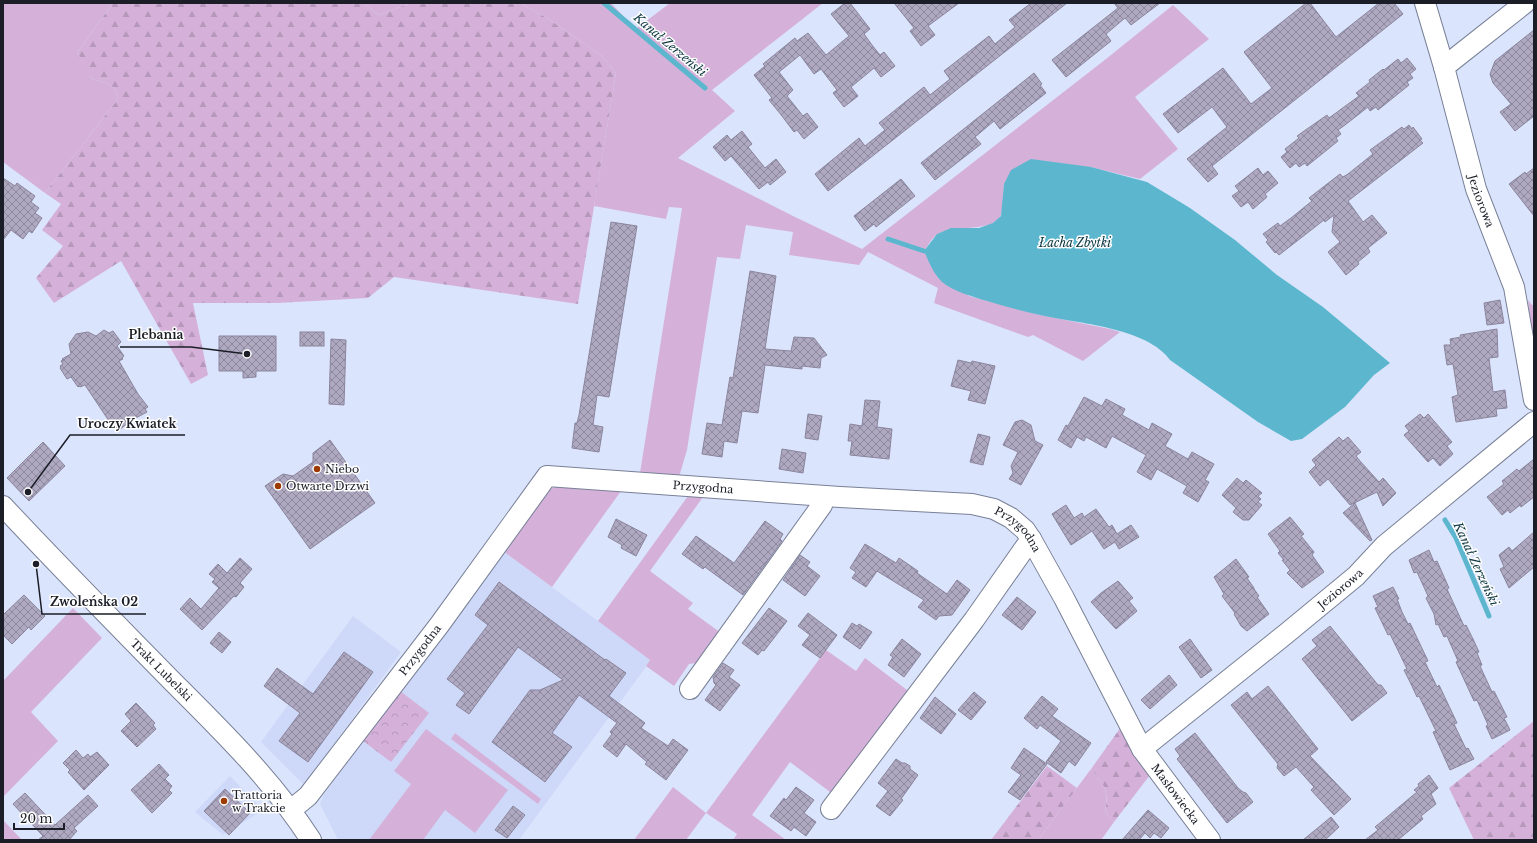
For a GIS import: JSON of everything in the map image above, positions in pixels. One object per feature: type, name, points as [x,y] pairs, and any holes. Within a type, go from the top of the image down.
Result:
[{"type":"street","name":"Jeziorowa","points":[[1425,3],[1444,67],[1476,190],[1514,288],[1534,400]]},
{"type":"street","points":[[1444,67],[1525,3]]},
{"type":"street","name":"Jeziorowa","points":[[1142,749],[1350,581],[1384,546],[1534,422]]},
{"type":"street","name":"Przygodna","points":[[291,810],[308,796],[440,624],[547,476],[824,496],[972,504],[994,509],[1012,518],[1025,530],[1031,539],[1064,598],[1142,749]]},
{"type":"street","points":[[690,689],[822,505],[824,496]]},
{"type":"street","name":"Trakt Lubelski","points":[[3,506],[59,566],[241,751],[291,810],[311,840]]},
{"type":"street","points":[[831,809],[974,620],[1031,539]]},
{"type":"street","name":"Masłowiecka","points":[[1142,749],[1210,840]]},
{"type":"shaded area","points":[[503,551],[651,660],[519,840],[338,840],[320,804],[323,796]]},
{"type":"shaded area","points":[[353,616],[401,652],[304,785],[261,742]]},
{"type":"shaded area","points":[[230,776],[263,810],[223,835],[195,812]]},
{"type":"green space","points":[[3,3],[113,3],[77,53],[88,67],[91,78],[113,87],[118,99],[45,193],[3,162]]},
{"type":"green space","points":[[113,3],[363,3],[379,15],[408,4],[418,3],[520,3],[547,18],[601,55],[616,73],[578,304],[394,277],[368,298],[277,303],[193,303],[208,375],[191,384],[121,261],[54,303],[36,278],[63,246],[42,230],[61,204],[45,193],[118,99],[113,87],[91,78],[87,67],[77,53]]},
{"type":"green space","points":[[363,3],[418,3],[408,4],[379,15]]},
{"type":"green space","points":[[520,3],[611,3],[637,28],[670,3],[823,3],[712,90],[735,111],[678,158],[862,249],[1173,5],[1209,39],[1135,97],[1178,149],[1140,179],[1090,167],[1004,184],[1002,211],[997,221],[982,226],[945,231],[934,237],[924,251],[969,296],[1041,315],[1120,332],[1083,361],[1033,335],[1028,337],[934,303],[938,288],[868,252],[859,265],[789,255],[793,232],[746,225],[740,259],[717,257],[687,450],[679,477],[640,473],[682,208],[669,207],[666,219],[594,206],[616,73],[601,55],[547,18]]},
{"type":"green space","points":[[1528,300],[1534,306],[1534,335],[1530,322]]},
{"type":"green space","points":[[557,486],[621,491],[552,587],[503,551],[551,489]]},
{"type":"green space","points":[[688,496],[703,497],[650,571],[693,603],[688,609],[721,633],[697,663],[689,664],[674,686],[646,666],[650,660],[598,621]]},
{"type":"green space","points":[[73,608],[102,638],[31,712],[58,741],[3,797],[3,681]]},
{"type":"green space","points":[[826,650],[856,671],[865,658],[911,693],[834,795],[790,762],[752,815],[786,840],[733,840],[737,834],[706,813]]},
{"type":"green space","points":[[400,691],[429,713],[391,762],[363,741]]},
{"type":"green space","points":[[1534,721],[1534,840],[1474,840],[1449,788]]},
{"type":"green space","points":[[1121,727],[1150,775],[1114,822],[1105,812],[1105,788],[1091,769]]},
{"type":"green space","points":[[426,729],[508,790],[475,833],[445,810],[423,840],[369,840],[411,784],[394,771]]},
{"type":"green space","points":[[455,733],[541,799],[538,804],[451,739]]},
{"type":"green space","points":[[1047,766],[1077,788],[1038,840],[991,840]]},
{"type":"green space","points":[[1091,769],[1105,788],[1105,812],[1114,822],[1101,840],[1038,840]]},
{"type":"green space","points":[[673,787],[706,813],[686,840],[634,840]]},
{"type":"green space","points":[[3,820],[22,840],[3,840]]},
{"type":"water","name":"Łacha Zbytki","points":[[1031,159],[1091,167],[1147,182],[1190,208],[1235,240],[1277,275],[1323,307],[1390,363],[1374,375],[1345,407],[1302,439],[1291,441],[1258,422],[1170,360],[1160,349],[1145,341],[1110,328],[1006,307],[957,291],[942,282],[936,275],[924,251],[937,234],[951,228],[979,228],[993,223],[1001,216],[1004,184],[1011,170]]},
{"type":"building","points":[[845,3],[850,3],[870,29],[864,34],[872,45],[880,55],[884,52],[895,66],[881,77],[874,68],[851,87],[858,96],[844,107],[833,93],[837,90],[821,69],[814,74],[800,55],[779,72],[793,90],[787,96],[803,116],[807,113],[818,127],[804,139],[797,130],[794,132],[769,100],[772,98],[754,75],[765,66],[763,64],[795,38],[797,41],[808,33],[826,55],[849,36],[831,14]]},
{"type":"building","points":[[894,3],[959,3],[928,26],[935,35],[921,46],[910,31],[914,28]]},
{"type":"building","points":[[1031,3],[1067,3],[828,191],[815,174],[859,138],[865,146],[885,130],[879,123],[924,87],[930,95],[950,79],[944,71],[989,36],[995,44],[1015,27],[1009,20]]},
{"type":"building","points":[[1114,3],[1160,3],[1131,25],[1125,18],[1106,34],[1111,41],[1066,77],[1052,60],[1118,8]]},
{"type":"building","points":[[1306,3],[1310,3],[1336,37],[1379,3],[1394,3],[1403,14],[1212,166],[1218,174],[1208,182],[1187,159],[1227,127],[1212,107],[1178,133],[1163,114],[1223,68],[1251,104],[1272,88],[1244,52]]},
{"type":"building","points":[[1534,30],[1534,116],[1515,131],[1500,112],[1511,104],[1493,83],[1490,74],[1495,61]]},
{"type":"building","points":[[1407,58],[1416,69],[1410,74],[1413,78],[1407,82],[1409,85],[1378,110],[1376,107],[1370,111],[1368,107],[1338,130],[1341,134],[1336,138],[1338,141],[1307,166],[1305,163],[1299,167],[1296,163],[1290,168],[1281,157],[1287,152],[1285,149],[1299,138],[1297,136],[1327,115],[1329,118],[1359,96],[1356,93],[1383,69],[1384,70],[1398,59],[1401,63]]},
{"type":"building","points":[[1034,73],[1042,84],[1040,85],[1046,93],[1000,129],[994,121],[975,137],[981,144],[935,180],[921,163]]},
{"type":"building","points":[[1409,125],[1412,129],[1413,127],[1422,139],[1420,140],[1423,143],[1348,201],[1363,222],[1372,215],[1387,233],[1368,248],[1370,252],[1358,262],[1359,264],[1346,275],[1328,252],[1340,242],[1332,232],[1334,215],[1325,222],[1324,220],[1279,255],[1276,252],[1275,253],[1266,242],[1268,240],[1263,234],[1278,223],[1280,226],[1291,218],[1312,201],[1309,198],[1340,174],[1343,177],[1348,174],[1373,154],[1370,150],[1402,127],[1404,129]]},
{"type":"building","points":[[742,131],[752,144],[748,147],[765,168],[776,159],[786,172],[770,185],[768,182],[759,189],[731,156],[725,161],[713,147],[727,135],[731,140]]},
{"type":"building","points":[[1258,168],[1263,175],[1268,171],[1278,183],[1265,194],[1267,197],[1253,209],[1248,202],[1241,207],[1232,196],[1239,191],[1235,186]]},
{"type":"building","points":[[1534,168],[1534,216],[1509,184],[1525,172],[1526,174]]},
{"type":"building","points":[[3,178],[15,186],[17,183],[35,196],[31,202],[39,208],[35,213],[42,218],[32,233],[29,231],[23,239],[11,230],[3,240]]},
{"type":"building","points":[[901,179],[915,196],[876,227],[874,224],[865,231],[854,216]]},
{"type":"building","points":[[611,222],[637,226],[609,397],[597,395],[593,425],[603,427],[599,452],[572,448],[575,423],[577,423],[579,415]]},
{"type":"building","points":[[750,271],[776,276],[765,349],[791,351],[794,337],[814,338],[827,355],[821,358],[820,368],[802,366],[802,369],[765,365],[758,413],[742,411],[737,443],[724,441],[722,457],[702,454],[707,423],[722,425],[730,377],[733,378]]},
{"type":"building","points":[[1500,300],[1504,323],[1487,325],[1484,303]]},
{"type":"building","points":[[1497,329],[1498,357],[1489,358],[1493,392],[1505,390],[1507,408],[1496,409],[1497,416],[1456,422],[1452,397],[1458,395],[1453,364],[1447,365],[1444,345],[1451,345],[1450,339],[1461,337],[1460,335]]},
{"type":"building","points":[[104,330],[109,333],[113,331],[121,342],[117,346],[124,356],[122,358],[123,359],[119,361],[138,394],[148,407],[145,409],[147,412],[132,420],[119,430],[117,427],[115,429],[111,424],[85,385],[78,387],[71,377],[67,379],[60,368],[63,364],[61,361],[63,360],[62,359],[71,354],[69,344],[76,334],[88,332],[96,336]]},
{"type":"building","points":[[300,332],[324,332],[324,346],[300,346]]},
{"type":"building","points":[[219,336],[276,336],[276,371],[256,371],[256,377],[243,378],[243,371],[219,371]]},
{"type":"building","points":[[331,339],[346,340],[344,405],[329,404]]},
{"type":"building","points":[[958,360],[971,363],[972,361],[995,366],[985,404],[968,400],[971,391],[951,386]]},
{"type":"building","points":[[1084,397],[1102,406],[1106,399],[1125,409],[1122,415],[1149,430],[1152,423],[1172,434],[1165,446],[1188,459],[1192,452],[1214,464],[1205,480],[1209,482],[1198,502],[1183,493],[1187,486],[1157,469],[1151,480],[1137,472],[1146,455],[1112,436],[1106,448],[1086,437],[1084,441],[1077,437],[1071,448],[1058,440],[1066,425],[1068,426]]},
{"type":"building","points":[[865,400],[880,401],[877,427],[892,429],[889,459],[850,455],[852,441],[848,441],[850,424],[862,426]]},
{"type":"building","points":[[808,414],[822,416],[818,440],[805,438]]},
{"type":"building","points":[[1420,414],[1424,418],[1428,414],[1452,442],[1447,446],[1453,454],[1440,466],[1433,458],[1428,462],[1404,435],[1409,431],[1405,426]]},
{"type":"building","points":[[1022,420],[1031,425],[1035,441],[1043,445],[1021,485],[1009,479],[1013,473],[1011,466],[1018,452],[1003,445],[1015,422]]},
{"type":"building","points":[[978,434],[990,437],[983,465],[970,462]]},
{"type":"building","points":[[1339,437],[1343,441],[1348,437],[1361,452],[1356,456],[1360,461],[1379,482],[1383,478],[1396,493],[1383,506],[1377,492],[1350,505],[1328,479],[1320,486],[1309,472],[1316,465],[1312,460]]},
{"type":"building","points":[[330,440],[375,503],[310,549],[265,486],[283,474],[293,476],[313,462],[313,453]]},
{"type":"building","points":[[43,442],[65,466],[29,501],[7,478]]},
{"type":"building","points":[[782,449],[806,453],[803,473],[779,469]]},
{"type":"building","points":[[1534,459],[1534,497],[1521,507],[1520,505],[1510,513],[1508,510],[1502,515],[1487,497],[1504,484],[1502,481],[1517,469],[1519,471]]},
{"type":"building","points":[[1237,478],[1243,483],[1246,480],[1262,493],[1258,496],[1261,499],[1258,502],[1262,505],[1249,520],[1243,520],[1233,512],[1236,508],[1222,495]]},
{"type":"building","points":[[1355,503],[1372,540],[1370,541],[1343,513]]},
{"type":"building","points":[[1066,505],[1074,518],[1082,513],[1084,517],[1096,509],[1109,527],[1112,525],[1117,534],[1131,525],[1139,537],[1119,549],[1115,542],[1104,549],[1092,531],[1071,545],[1052,514]]},
{"type":"building","points":[[1290,517],[1304,534],[1301,536],[1314,552],[1312,555],[1324,572],[1302,588],[1287,573],[1290,570],[1282,560],[1284,560],[1278,553],[1280,551],[1268,534]]},
{"type":"building","points":[[616,519],[647,535],[636,556],[621,548],[622,545],[608,537]]},
{"type":"building","points":[[765,521],[783,534],[780,539],[782,541],[743,595],[705,567],[703,569],[682,554],[696,536],[734,563]]},
{"type":"building","points":[[1534,532],[1534,567],[1509,588],[1500,569],[1504,567],[1499,555],[1509,547],[1512,551]]},
{"type":"building","points":[[865,544],[896,563],[899,558],[947,594],[957,580],[970,590],[952,615],[939,616],[936,620],[918,607],[924,600],[877,571],[866,587],[852,578],[856,572],[850,568]]},
{"type":"building","points":[[1429,550],[1434,562],[1437,561],[1449,588],[1447,589],[1464,626],[1466,625],[1479,652],[1477,653],[1482,665],[1480,666],[1492,692],[1494,691],[1507,717],[1504,718],[1510,730],[1492,739],[1486,726],[1488,725],[1477,700],[1474,701],[1456,662],[1458,661],[1447,636],[1444,637],[1438,624],[1436,625],[1434,614],[1426,598],[1428,596],[1417,572],[1414,573],[1409,560]]},
{"type":"building","points":[[800,555],[810,562],[807,566],[820,576],[805,596],[783,580]]},
{"type":"building","points":[[240,558],[252,569],[240,583],[244,587],[236,597],[234,596],[202,630],[180,609],[190,598],[201,609],[219,588],[212,582],[215,579],[209,574],[218,564],[227,573]]},
{"type":"building","points":[[1236,559],[1249,577],[1247,578],[1259,596],[1257,597],[1269,614],[1247,631],[1241,626],[1234,614],[1235,613],[1222,596],[1224,594],[1214,577]]},
{"type":"building","points":[[1118,581],[1133,598],[1129,601],[1137,611],[1116,629],[1091,602]]},
{"type":"building","points":[[499,582],[605,660],[606,659],[626,673],[609,696],[645,723],[641,728],[668,746],[673,739],[688,750],[666,780],[645,764],[647,762],[626,744],[617,757],[603,746],[612,734],[610,732],[617,723],[579,695],[552,733],[572,747],[545,782],[492,742],[530,690],[540,690],[563,680],[518,647],[469,714],[456,705],[465,693],[447,679],[488,625],[475,615]]},
{"type":"building","points":[[1393,587],[1399,599],[1397,599],[1402,612],[1408,624],[1410,623],[1428,661],[1425,662],[1437,687],[1439,685],[1457,723],[1454,724],[1466,749],[1468,748],[1474,759],[1450,770],[1433,732],[1436,731],[1419,696],[1417,697],[1404,670],[1407,669],[1390,634],[1388,635],[1375,608],[1378,607],[1373,596]]},
{"type":"building","points":[[24,595],[45,616],[31,630],[29,627],[12,644],[3,635],[3,615]]},
{"type":"building","points":[[1017,597],[1036,612],[1022,630],[1002,615]]},
{"type":"building","points":[[769,608],[787,621],[764,651],[762,650],[758,655],[742,643]]},
{"type":"building","points":[[808,613],[837,635],[820,658],[802,645],[810,635],[798,626]]},
{"type":"building","points":[[852,623],[857,626],[859,624],[872,632],[860,649],[843,637]]},
{"type":"building","points":[[1330,626],[1378,685],[1381,685],[1387,693],[1352,721],[1302,659],[1317,646],[1312,640]]},
{"type":"building","points":[[219,632],[231,642],[222,653],[210,643]]},
{"type":"building","points":[[902,639],[921,654],[904,677],[888,665],[893,657],[890,655]]},
{"type":"building","points":[[1190,639],[1212,670],[1201,678],[1179,647]]},
{"type":"building","points":[[344,652],[373,672],[308,762],[279,741],[300,713],[264,686],[277,668],[313,694]]},
{"type":"building","points":[[723,663],[734,670],[729,677],[740,685],[720,711],[705,700],[716,685],[713,677]]},
{"type":"building","points":[[1169,675],[1177,685],[1150,709],[1141,700]]},
{"type":"building","points":[[1268,686],[1318,749],[1310,756],[1351,799],[1334,815],[1311,790],[1314,787],[1296,767],[1284,776],[1277,768],[1278,764],[1231,705],[1247,692],[1252,699]]},
{"type":"building","points":[[974,692],[986,702],[971,720],[958,710]]},
{"type":"building","points":[[1042,696],[1058,709],[1052,716],[1091,743],[1075,766],[1069,761],[1061,773],[1046,762],[1061,741],[1040,725],[1037,729],[1024,718]]},
{"type":"building","points":[[935,697],[956,714],[941,734],[920,718]]},
{"type":"building","points":[[136,703],[155,723],[153,725],[156,729],[137,747],[121,731],[131,721],[125,714]]},
{"type":"building","points":[[1195,733],[1238,788],[1246,793],[1253,802],[1227,823],[1177,759],[1180,756],[1175,749]]},
{"type":"building","points":[[1024,748],[1047,764],[1020,800],[1008,792],[1021,775],[1011,768]]},
{"type":"building","points":[[76,750],[83,758],[88,754],[90,757],[97,752],[109,765],[84,790],[68,772],[70,770],[63,763]]},
{"type":"building","points":[[896,759],[910,766],[910,769],[918,775],[901,799],[903,800],[890,816],[876,806],[888,791],[878,783]]},
{"type":"building","points":[[159,764],[169,775],[165,779],[172,786],[169,790],[172,793],[152,813],[131,790]]},
{"type":"building","points":[[1429,775],[1438,788],[1431,794],[1436,804],[1421,816],[1423,819],[1398,840],[1365,840],[1378,830],[1375,827],[1417,792],[1414,790],[1419,786],[1418,784]]},
{"type":"building","points":[[796,787],[814,800],[804,813],[816,822],[806,836],[794,827],[791,831],[770,816],[784,798],[786,800]]},
{"type":"building","points":[[225,789],[250,813],[229,835],[204,811]]},
{"type":"building","points":[[25,793],[55,825],[88,795],[98,806],[74,828],[77,831],[69,840],[38,840],[43,836],[13,804]]},
{"type":"building","points":[[513,806],[525,815],[507,838],[495,830]]},
{"type":"building","points":[[1148,810],[1169,828],[1161,838],[1154,833],[1150,838],[1145,833],[1139,840],[1122,840]]},
{"type":"building","points":[[1331,817],[1339,827],[1325,840],[1303,840]]},
{"type":"waterway","name":"Kanał Zerzeński","points":[[604,3],[705,88]]},
{"type":"waterway","name":"Kanał Zerzeński","points":[[888,239],[924,251]]},
{"type":"waterway","name":"Kanał Zerzeński","points":[[1445,520],[1456,538],[1489,616]]},
{"type":"place","name":"Plebania","points":[[247,354]]},
{"type":"place","name":"Niebo","points":[[317,469]]},
{"type":"place","name":"Otwarte Drzwi","points":[[278,486]]},
{"type":"place","name":"Uroczy Kwiatek","points":[[28,492]]},
{"type":"place","name":"Zwoleńska 02","points":[[36,564]]},
{"type":"place","name":"Trattoria w Trakcie","points":[[224,801]]}]
